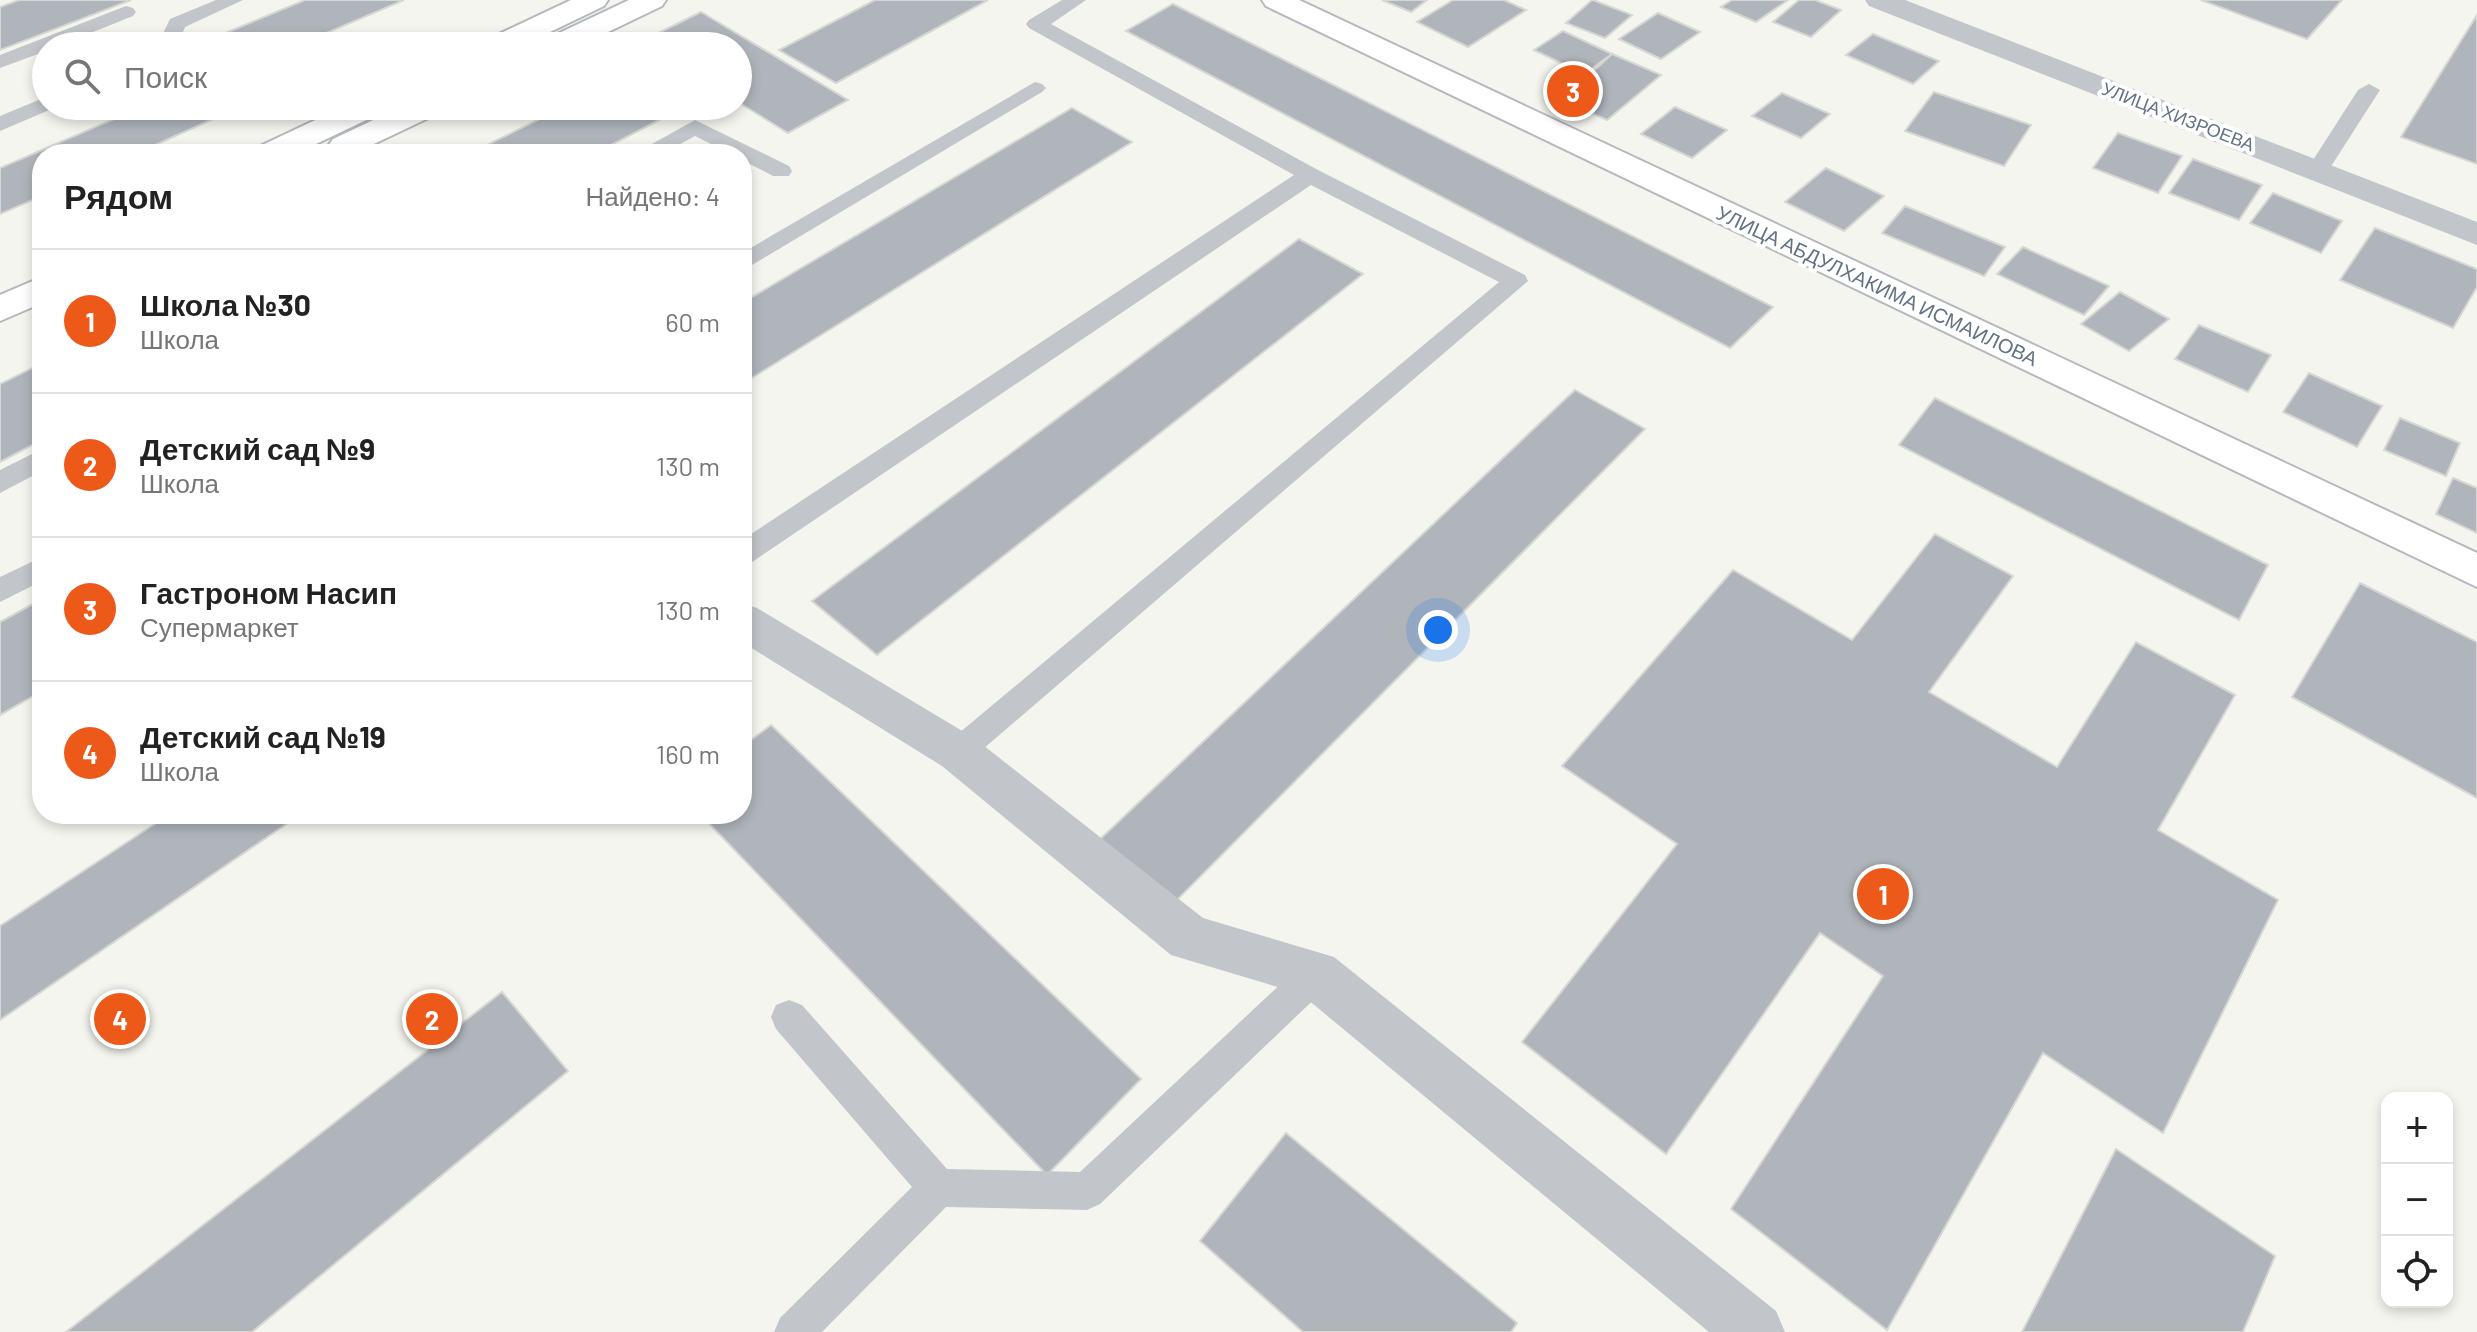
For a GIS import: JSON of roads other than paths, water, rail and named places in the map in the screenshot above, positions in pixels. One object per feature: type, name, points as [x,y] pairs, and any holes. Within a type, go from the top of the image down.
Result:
[{"type":"main road","points":[[527,32],[594,0]]},
{"type":"main road","points":[[585,32],[652,0]]},
{"type":"main road","name":"УЛИЦА АБДУЛХАКИМА ИСМАИЛОВА","points":[[1276,0],[2477,571]]},
{"type":"main road","points":[[290,144],[341,120]]},
{"type":"main road","points":[[348,144],[399,120]]},
{"type":"main road","points":[[0,278],[32,264]]},
{"type":"main road","points":[[0,309],[32,294]]},
{"type":"street","name":"УЛИЦА ХИЗРОЕВА","points":[[1879,0],[2477,234]]},
{"type":"street","points":[[752,626],[958,752],[1189,938],[1316,974],[1755,1332]]},
{"type":"lane","points":[[173,32],[177,23],[233,0]]},
{"type":"lane","points":[[958,752],[1516,281],[1310,175],[1036,24],[1076,0]]},
{"type":"lane","points":[[76,32],[126,12]]},
{"type":"lane","points":[[0,62],[32,49]]},
{"type":"lane","points":[[752,257],[1035,88]]},
{"type":"lane","points":[[2317,171],[2369,90]]},
{"type":"lane","points":[[0,124],[32,109]]},
{"type":"lane","points":[[664,144],[695,127],[728,144]]},
{"type":"lane","points":[[752,156],[781,171]]},
{"type":"lane","points":[[752,547],[1310,175]]},
{"type":"lane","points":[[0,483],[32,465]]},
{"type":"lane","points":[[0,591],[32,573]]},
{"type":"lane","points":[[794,1332],[938,1188],[1087,1191],[1316,974]]},
{"type":"lane","points":[[789,1017],[938,1188]]},
{"type":"place","name":"Гастроном Насип","points":[[1573,91]]},
{"type":"place","name":"Школа №30","points":[[1883,894]]},
{"type":"place","name":"Детский сад №19","points":[[120,1019]]},
{"type":"place","name":"Детский сад №9","points":[[432,1019]]}]
